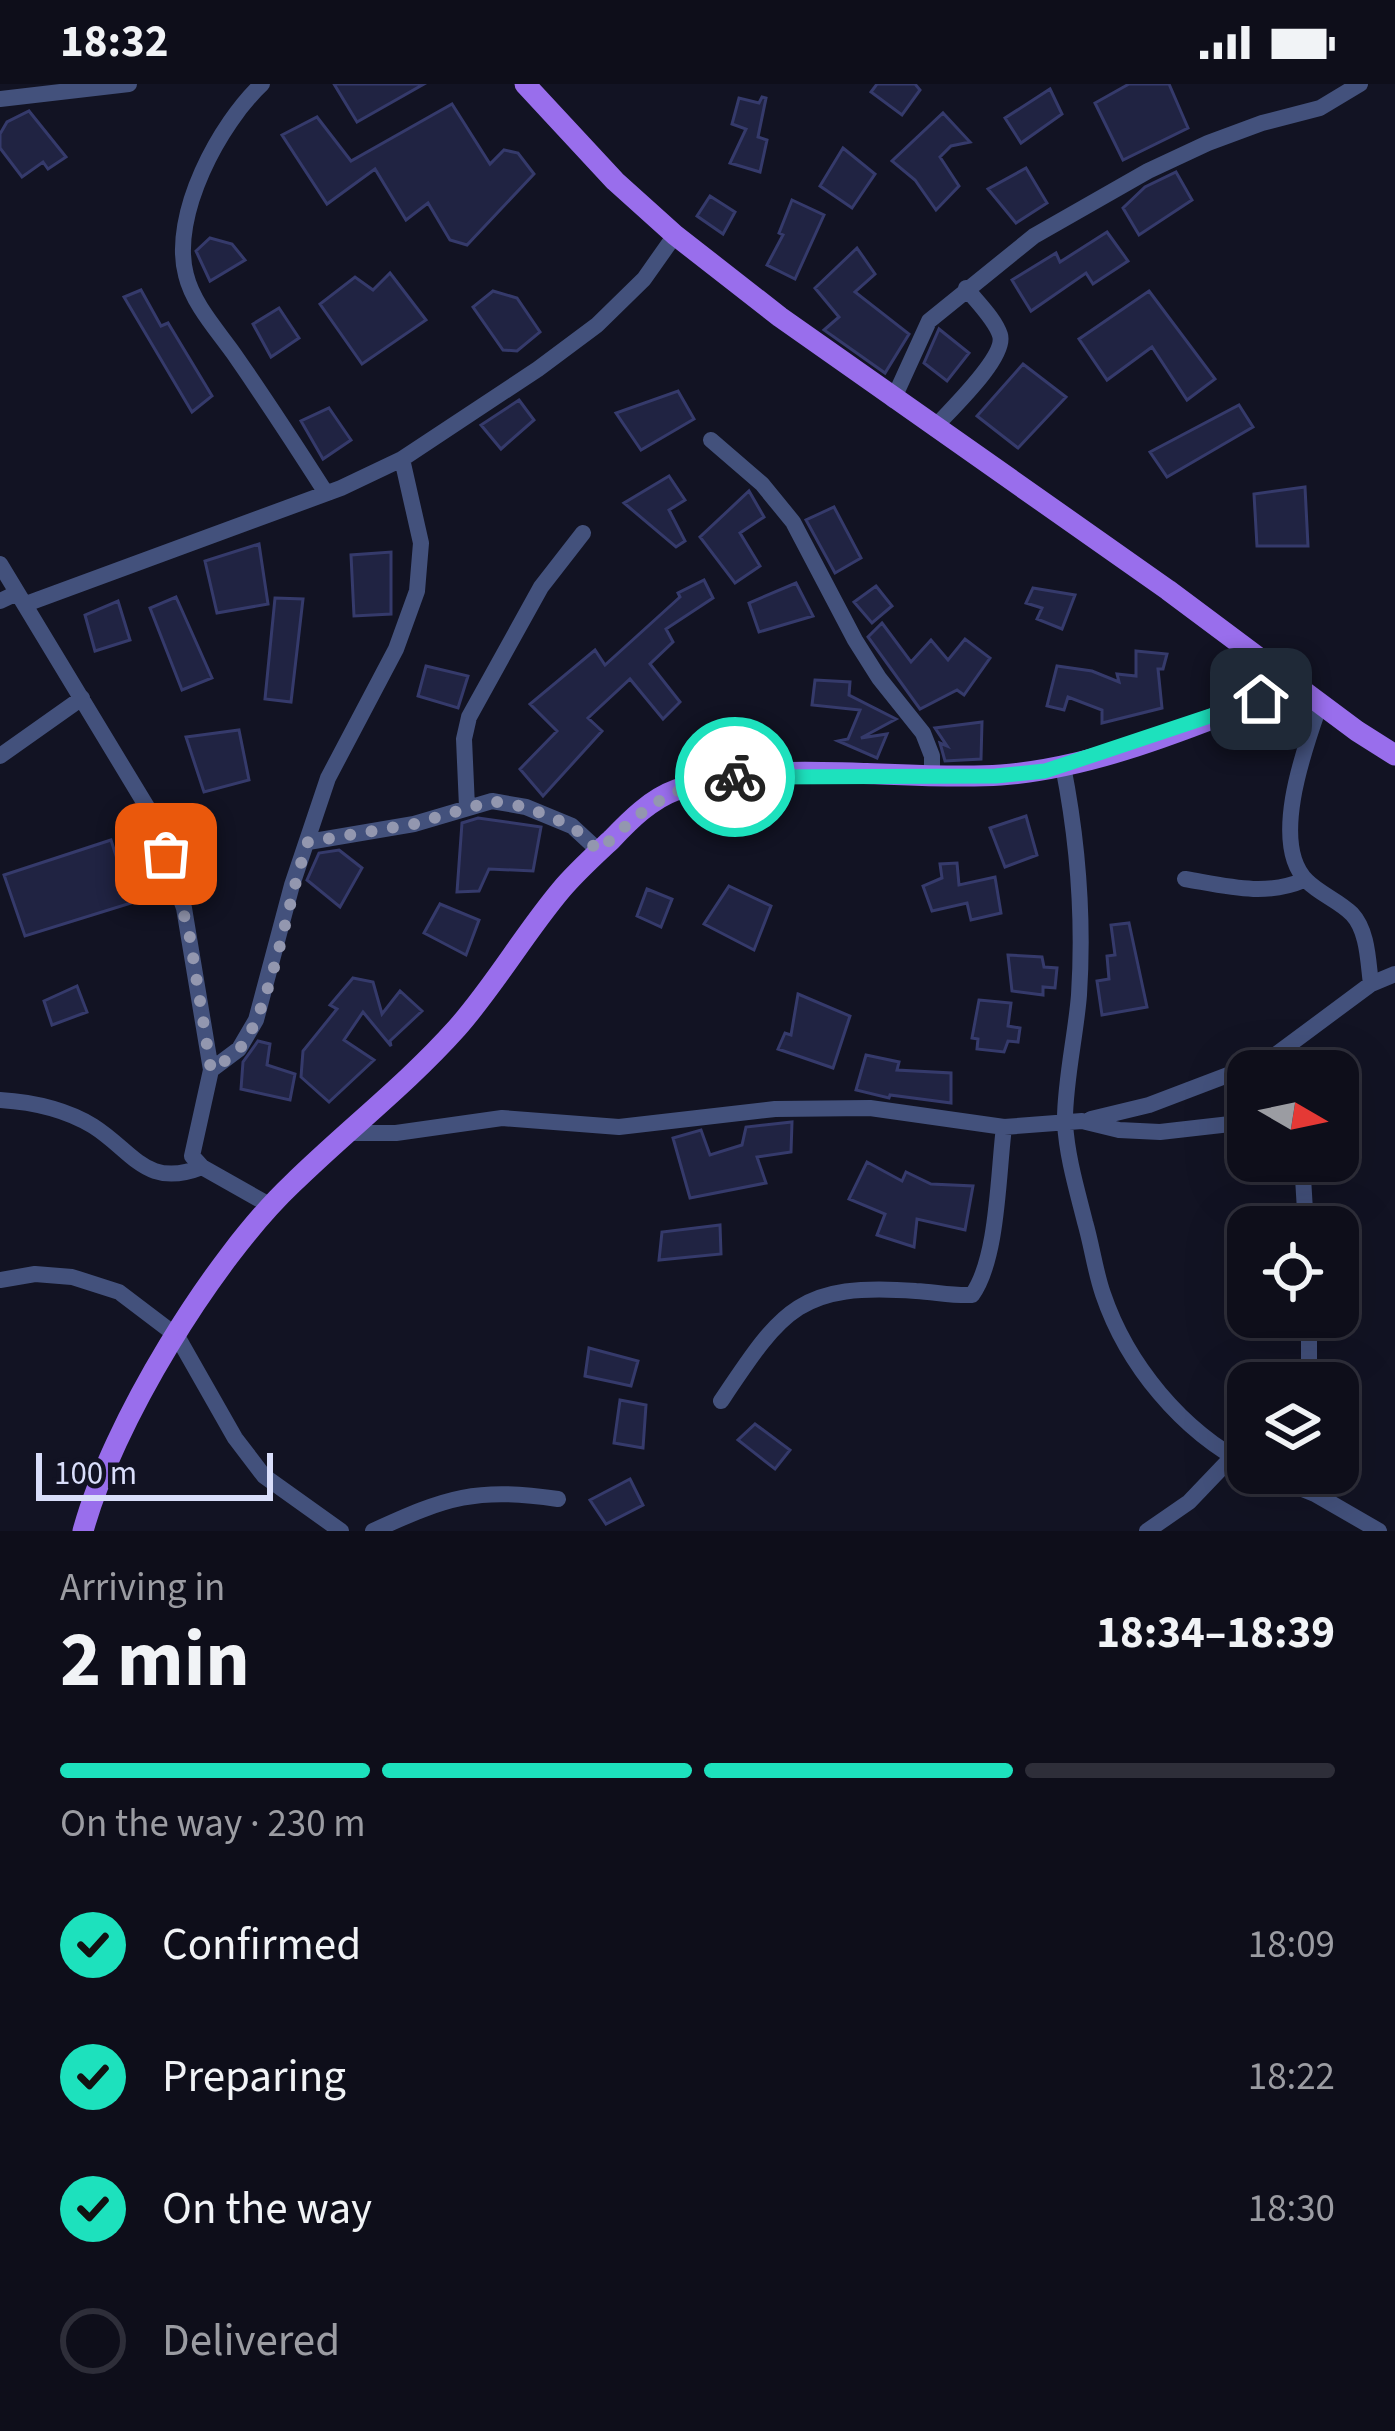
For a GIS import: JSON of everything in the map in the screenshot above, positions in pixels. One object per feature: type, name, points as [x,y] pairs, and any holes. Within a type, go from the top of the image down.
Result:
[{"type":"main road","points":[[525,84],[615,181],[675,235],[893,400],[1395,755]]},
{"type":"main road","points":[[1226,713],[1260,658]]},
{"type":"main road","points":[[83,1531],[123,1428],[177,1336],[251,1228],[459,1026],[562,889],[637,814],[671,791],[710,780],[1012,774],[1063,766],[1296,686]]},
{"type":"street","points":[[0,99],[129,84]]},
{"type":"street","points":[[262,84],[243,102],[201,175],[183,240],[186,275],[203,310],[326,493]]},
{"type":"street","points":[[893,400],[929,321],[1034,236],[1148,171],[1262,123],[1320,108],[1360,84]]},
{"type":"street","points":[[14,599],[326,493],[402,459],[597,325],[644,279],[675,235]]},
{"type":"street","points":[[934,428],[992,363],[1001,346],[1000,332],[966,288]]},
{"type":"street","points":[[711,440],[762,484],[793,522],[879,678],[923,733],[932,756],[932,776]]},
{"type":"street","points":[[211,1070],[239,1049],[256,1020],[292,885],[328,778],[396,649],[417,591],[421,544],[402,459]]},
{"type":"street","points":[[466,808],[464,739],[469,717],[541,587],[583,532]]},
{"type":"street","points":[[0,564],[14,599],[82,698],[146,807],[166,854],[187,924],[211,1070],[192,1156],[202,1167],[271,1206]]},
{"type":"street","points":[[0,755],[82,698]]},
{"type":"street","points":[[1320,704],[1305,746],[1290,826],[1291,856],[1304,880],[1355,917],[1366,944],[1371,984]]},
{"type":"street","points":[[1063,766],[1081,909],[1074,1179],[1103,1295],[1127,1343],[1175,1415],[1227,1454]]},
{"type":"street","points":[[308,842],[414,824],[492,801],[526,807],[572,826],[599,851]]},
{"type":"street","points":[[1185,878],[1259,891],[1284,889],[1304,880]]},
{"type":"street","points":[[1288,1050],[1371,984],[1395,974]]},
{"type":"street","points":[[351,1133],[502,1118],[619,1127],[775,1109],[869,1108],[1004,1127],[1074,1121],[1150,1105],[1227,1079]]},
{"type":"street","points":[[0,1100],[26,1102],[74,1117],[103,1134],[138,1165],[165,1175],[202,1167]]},
{"type":"street","points":[[1074,1121],[1160,1132],[1227,1124]]},
{"type":"street","points":[[721,1401],[779,1321],[806,1300],[885,1290],[972,1295],[984,1278],[989,1254],[1004,1127]]},
{"type":"street","points":[[0,1280],[35,1274],[118,1292],[177,1336],[248,1458],[264,1476],[341,1531]]},
{"type":"street","points":[[1147,1531],[1227,1471]]},
{"type":"street","points":[[373,1531],[450,1498],[479,1492],[558,1499]]},
{"type":"street","points":[[1316,1494],[1378,1531]]},
{"type":"building","points":[[334,84],[424,84],[357,122]]},
{"type":"building","points":[[877,84],[915,84],[920,90],[902,115],[871,92]]},
{"type":"building","points":[[1129,84],[1169,84],[1188,128],[1123,160],[1095,103]]},
{"type":"building","points":[[1050,89],[1062,114],[1021,143],[1005,118]]},
{"type":"building","points":[[739,98],[759,103],[766,98],[758,137],[767,140],[760,172],[730,163],[746,129],[732,124]]},
{"type":"building","points":[[452,104],[490,164],[504,150],[518,153],[534,174],[467,245],[450,240],[428,203],[406,220],[375,169],[327,204],[282,135],[317,117],[351,161]]},
{"type":"building","points":[[29,111],[66,157],[48,169],[43,162],[22,177],[0,148],[0,134],[7,122]]},
{"type":"building","points":[[943,113],[970,142],[951,146],[940,157],[959,186],[936,210],[915,180],[892,161]]},
{"type":"building","points":[[843,148],[875,174],[852,208],[820,186]]},
{"type":"building","points":[[1026,168],[1047,203],[1016,223],[988,189]]},
{"type":"building","points":[[1176,172],[1192,200],[1139,235],[1123,208],[1145,187]]},
{"type":"building","points":[[710,196],[735,212],[723,234],[697,216]]},
{"type":"building","points":[[792,200],[824,215],[795,279],[767,265],[783,235],[779,233]]},
{"type":"building","points":[[1107,232],[1128,261],[1093,284],[1086,273],[1031,311],[1012,280],[1056,253],[1060,262]]},
{"type":"building","points":[[210,238],[232,244],[245,260],[210,281],[196,251]]},
{"type":"building","points":[[857,248],[875,274],[855,292],[909,334],[885,373],[824,330],[839,317],[815,288]]},
{"type":"building","points":[[390,273],[426,320],[362,364],[320,304],[355,277],[373,290]]},
{"type":"building","points":[[141,290],[161,326],[168,323],[212,396],[192,412],[124,297]]},
{"type":"building","points":[[493,291],[517,298],[540,332],[517,351],[503,350],[473,307]]},
{"type":"building","points":[[1149,291],[1215,379],[1187,400],[1152,347],[1107,380],[1079,339]]},
{"type":"building","points":[[279,308],[299,338],[271,357],[253,324]]},
{"type":"building","points":[[939,329],[969,353],[947,381],[924,363]]},
{"type":"building","points":[[1023,364],[1066,397],[1018,448],[977,416]]},
{"type":"building","points":[[678,391],[694,419],[641,450],[616,413]]},
{"type":"building","points":[[519,400],[534,420],[501,449],[481,425]]},
{"type":"building","points":[[1239,405],[1253,427],[1167,477],[1150,452]]},
{"type":"building","points":[[329,408],[351,440],[323,459],[301,421]]},
{"type":"building","points":[[669,476],[685,500],[669,510],[685,541],[676,547],[624,503]]},
{"type":"building","points":[[1305,487],[1308,546],[1257,546],[1254,494]]},
{"type":"building","points":[[749,491],[764,517],[740,533],[760,566],[735,583],[700,537]]},
{"type":"building","points":[[834,507],[861,558],[835,573],[806,520]]},
{"type":"building","points":[[259,544],[268,604],[217,613],[205,561]]},
{"type":"building","points":[[391,552],[391,614],[354,616],[351,555]]},
{"type":"building","points":[[704,580],[713,598],[666,629],[673,642],[650,664],[680,702],[663,719],[630,679],[588,718],[602,731],[543,796],[520,769],[557,731],[530,704],[595,650],[605,665],[680,597],[678,593]]},
{"type":"building","points":[[796,583],[813,616],[759,632],[749,603]]},
{"type":"building","points":[[876,586],[892,606],[872,623],[854,602]]},
{"type":"building","points":[[1033,588],[1075,595],[1062,629],[1037,619],[1042,608],[1026,603]]},
{"type":"building","points":[[176,597],[212,678],[182,690],[150,608]]},
{"type":"building","points":[[275,598],[303,599],[291,702],[265,699]]},
{"type":"building","points":[[118,601],[130,640],[95,651],[85,615]]},
{"type":"building","points":[[882,623],[911,662],[931,640],[948,660],[965,639],[990,658],[964,695],[957,690],[920,709],[868,637]]},
{"type":"building","points":[[1136,651],[1167,654],[1163,669],[1158,669],[1162,708],[1102,723],[1102,710],[1068,697],[1064,710],[1047,706],[1057,666],[1092,671],[1119,682],[1117,674],[1136,676]]},
{"type":"building","points":[[426,666],[468,676],[458,708],[418,696]]},
{"type":"building","points":[[815,680],[850,682],[849,695],[896,719],[861,738],[887,734],[877,758],[838,741],[848,739],[860,710],[812,705]]},
{"type":"building","points":[[982,722],[981,759],[945,761],[940,743],[947,746],[935,728]]},
{"type":"building","points":[[239,730],[249,780],[204,792],[186,737]]},
{"type":"building","points":[[1026,816],[1037,855],[1005,867],[990,828]]},
{"type":"building","points":[[478,818],[541,827],[533,871],[489,869],[479,891],[457,892],[462,823]]},
{"type":"building","points":[[111,840],[131,903],[25,936],[4,875]]},
{"type":"building","points":[[339,850],[362,868],[340,907],[307,880],[319,853]]},
{"type":"building","points":[[957,863],[959,885],[995,877],[1001,913],[971,920],[967,903],[932,911],[923,886],[942,878],[940,864]]},
{"type":"building","points":[[729,886],[771,906],[754,950],[704,924]]},
{"type":"building","points":[[647,889],[672,899],[661,927],[637,916]]},
{"type":"building","points":[[440,904],[479,920],[466,955],[424,933]]},
{"type":"building","points":[[1129,923],[1147,1007],[1102,1015],[1097,981],[1109,979],[1107,956],[1115,955],[1111,925]]},
{"type":"building","points":[[1008,955],[1042,957],[1044,967],[1057,968],[1055,988],[1043,987],[1043,995],[1012,991]]},
{"type":"building","points":[[353,978],[373,982],[382,1014],[400,991],[422,1011],[390,1041],[391,1046],[363,1012],[344,1040],[374,1060],[329,1102],[301,1077],[303,1051],[337,1009],[330,1005]]},
{"type":"building","points":[[77,986],[87,1012],[52,1025],[44,1001]]},
{"type":"building","points":[[798,994],[850,1016],[833,1068],[778,1049],[785,1033],[791,1035]]},
{"type":"building","points":[[979,1000],[1011,1003],[1008,1026],[1020,1028],[1018,1042],[1008,1041],[1004,1052],[977,1049],[978,1039],[972,1038]]},
{"type":"building","points":[[258,1041],[270,1044],[267,1065],[295,1074],[290,1100],[241,1089],[243,1062]]},
{"type":"building","points":[[866,1055],[899,1062],[897,1070],[951,1073],[951,1103],[856,1090]]},
{"type":"building","points":[[792,1122],[791,1152],[757,1157],[766,1183],[690,1198],[673,1138],[701,1130],[710,1155],[742,1145],[746,1127]]},
{"type":"building","points":[[867,1162],[902,1181],[906,1172],[931,1184],[973,1186],[965,1230],[917,1219],[914,1247],[877,1235],[885,1214],[849,1199]]},
{"type":"building","points":[[720,1225],[721,1254],[659,1260],[662,1232]]},
{"type":"building","points":[[589,1348],[638,1361],[631,1386],[585,1376]]},
{"type":"building","points":[[620,1400],[646,1405],[643,1448],[614,1443]]},
{"type":"building","points":[[755,1424],[790,1450],[775,1469],[738,1440]]},
{"type":"building","points":[[630,1479],[643,1505],[606,1524],[590,1500]]},
{"type":"way so far","points":[[166,854],[184,908],[211,1070],[239,1049],[256,1020],[308,842],[414,824],[492,801],[526,807],[572,826],[599,851],[637,814],[671,791],[735,777]]},
{"type":"route","points":[[735,777],[996,776],[1045,771],[1261,699]]}]
